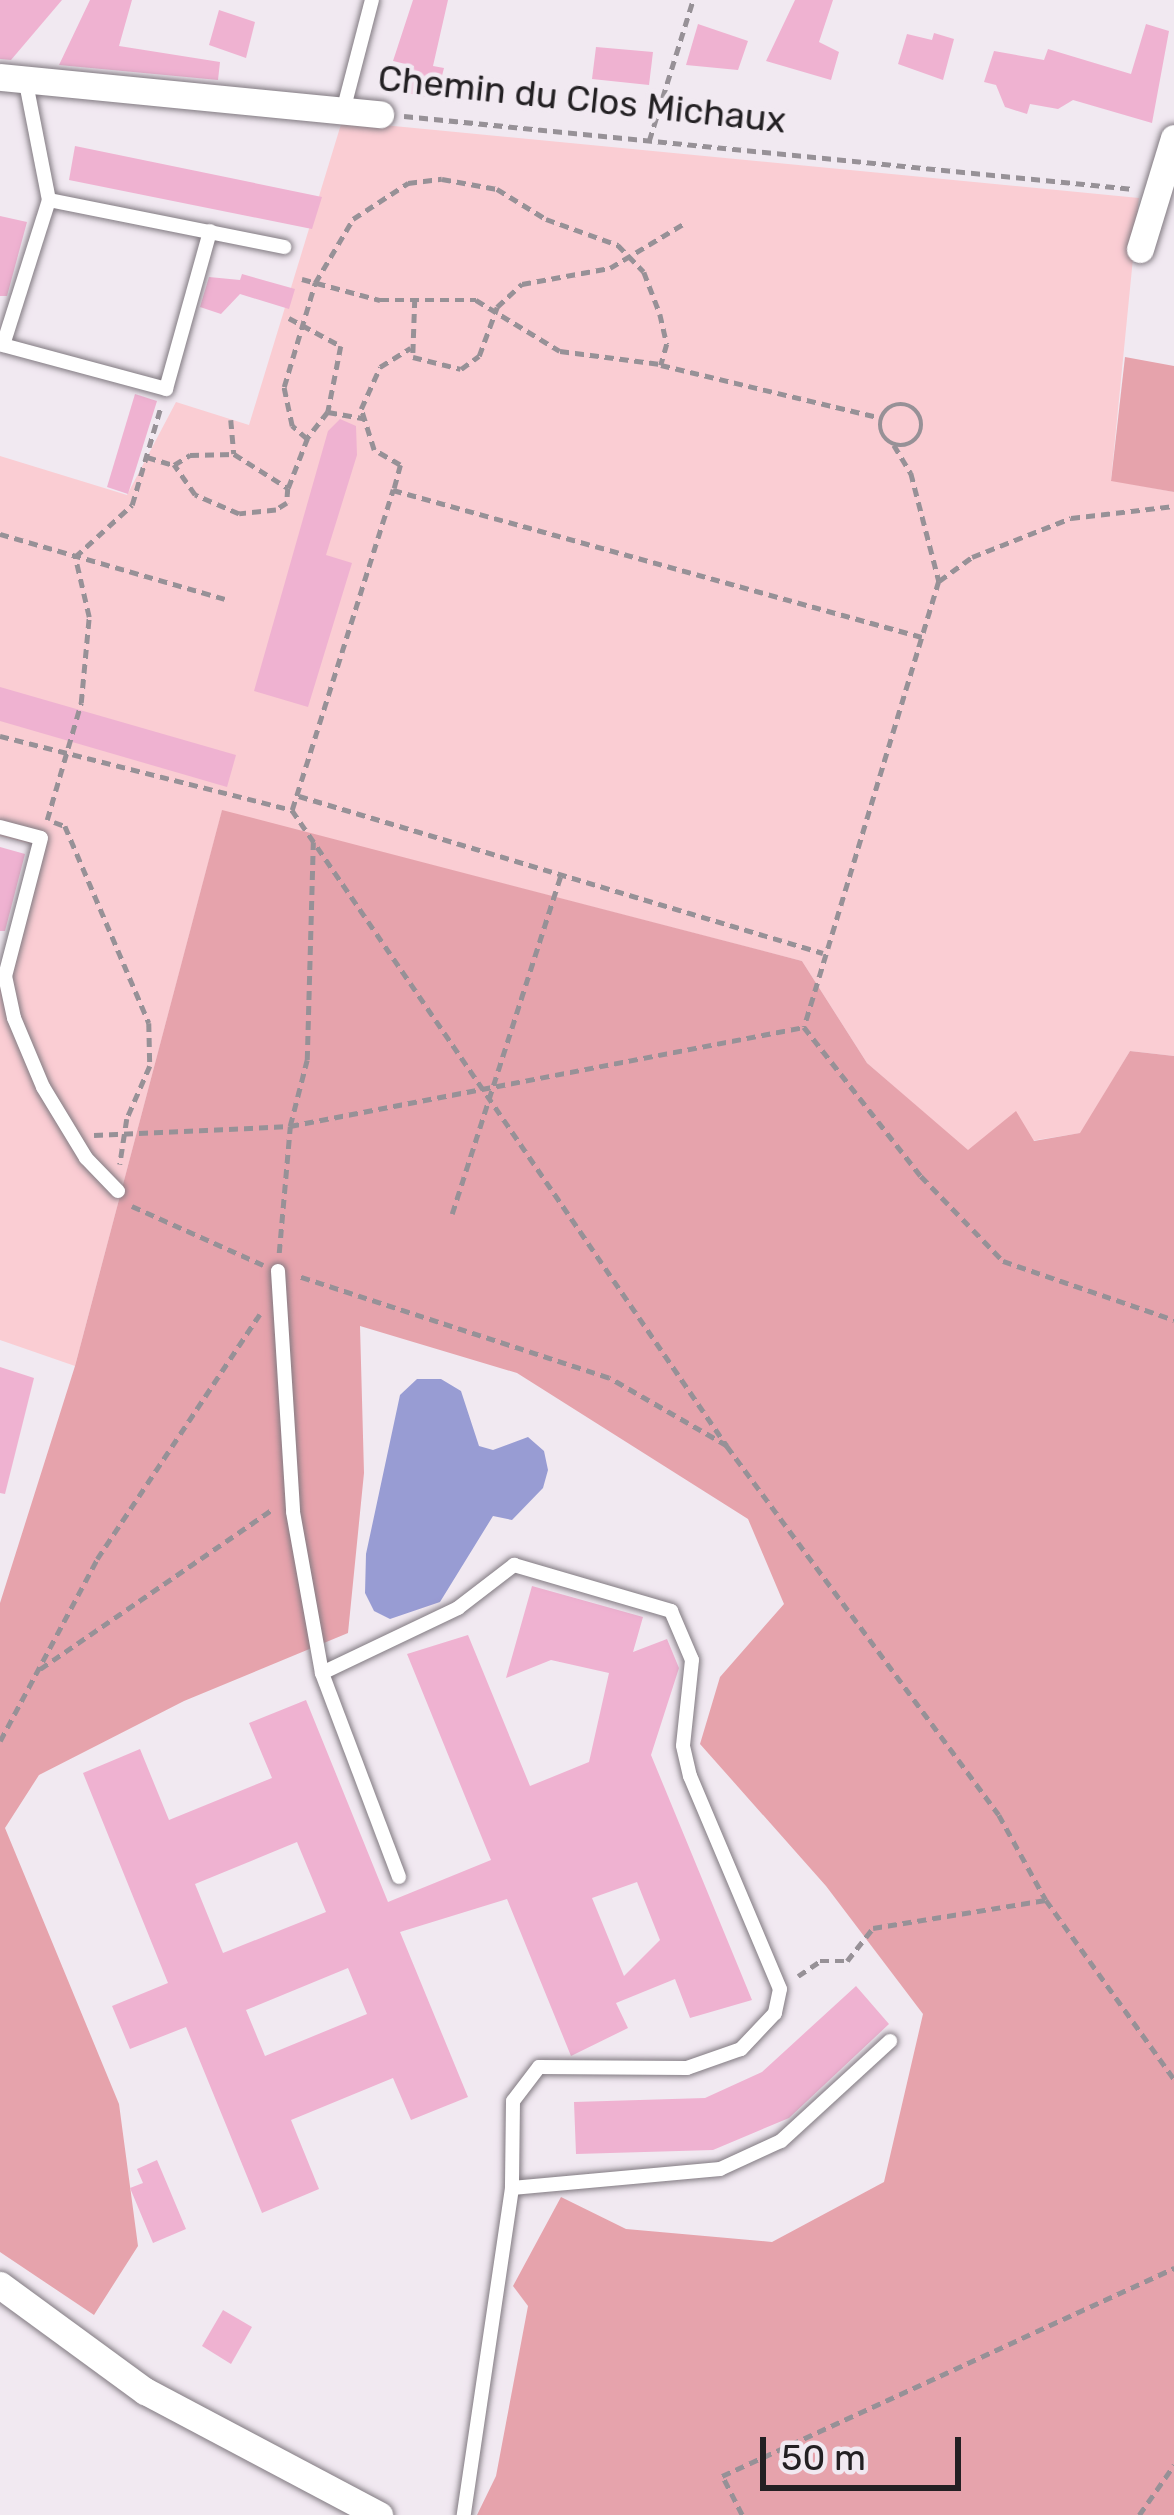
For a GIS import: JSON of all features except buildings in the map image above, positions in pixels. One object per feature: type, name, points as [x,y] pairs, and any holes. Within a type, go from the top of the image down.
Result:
[{"type":"street","name":"Chemin du Clos Michaux","points":[[13,80],[380,114]]},
{"type":"street","points":[[1140,249],[1174,138]]},
{"type":"street","points":[[0,2285],[145,2391],[379,2515]]},
{"type":"lane","points":[[343,111],[372,0]]},
{"type":"lane","points":[[13,80],[49,200],[3,345],[166,389],[210,231]]},
{"type":"lane","points":[[49,200],[284,247]]},
{"type":"lane","points":[[0,827],[41,838],[5,976],[43,1087],[73,1136],[118,1191]]},
{"type":"lane","points":[[279,1278],[292,1495],[322,1673],[399,1876]]},
{"type":"lane","points":[[322,1673],[458,1608],[514,1564],[671,1612],[688,1635],[692,1660],[683,1746],[690,1776],[780,1989],[775,2013],[741,2049],[687,2068],[539,2066],[513,2101],[512,2188],[464,2515]]},
{"type":"lane","points":[[512,2188],[720,2168],[781,2141],[890,2041]]},
{"type":"path","points":[[649,141],[693,0]]},
{"type":"path","name":"Chemin du Clos Michaux","points":[[380,114],[1157,191]]},
{"type":"path","points":[[307,439],[292,426],[284,386],[315,283],[353,219],[380,195],[442,179],[497,189],[634,256],[668,344],[661,364]]},
{"type":"path","points":[[416,298],[410,348],[422,363],[461,369],[479,356],[496,307],[522,284],[634,256],[686,223]]},
{"type":"path","points":[[302,279],[380,300],[416,298],[496,307],[560,351],[661,364],[880,418],[911,472],[939,581],[804,1027]]},
{"type":"path","points":[[147,457],[174,465],[195,495],[239,514],[276,511],[287,503],[307,439],[328,412],[341,346],[289,318]]},
{"type":"path","points":[[292,810],[400,465],[374,450],[363,418],[380,367],[410,348]]},
{"type":"path","points":[[75,557],[132,505],[166,389]]},
{"type":"path","points":[[880,418],[897,403],[923,420],[916,441],[894,446]]},
{"type":"path","points":[[328,412],[363,418]]},
{"type":"path","points":[[231,420],[234,454]]},
{"type":"path","points":[[174,465],[190,455],[234,454],[288,488]]},
{"type":"path","points":[[393,490],[922,637]]},
{"type":"path","points":[[939,581],[972,557],[1071,518],[1174,506]]},
{"type":"path","points":[[0,534],[225,599]]},
{"type":"path","points":[[41,838],[67,754],[88,617],[75,557]]},
{"type":"path","points":[[0,736],[292,810],[728,1446],[999,1815],[1046,1900],[1174,2079]]},
{"type":"path","points":[[299,796],[823,953]]},
{"type":"path","points":[[47,820],[65,826],[149,1023],[150,1066],[123,1134],[118,1191],[139,1213],[279,1278],[609,1378],[728,1446]]},
{"type":"path","points":[[0,1741],[97,1559],[279,1278],[290,1126],[307,1060],[314,841]]},
{"type":"path","points":[[452,1214],[561,874]]},
{"type":"path","points":[[73,1136],[290,1126],[489,1092],[804,1027]]},
{"type":"path","points":[[804,1027],[906,1159],[1003,1261],[1174,1320]]},
{"type":"path","points":[[37,1671],[292,1495]]},
{"type":"path","points":[[780,1989],[820,1961],[847,1961],[873,1928],[1046,1900]]},
{"type":"path","points":[[742,2515],[722,2476],[1174,2268]]},
{"type":"path","points":[[1139,2515],[1174,2465]]},
{"type":"shaded area","points":[[342,121],[1139,198],[1111,480],[1174,492],[1174,1056],[1130,1051],[1081,1133],[968,1151],[867,1063],[802,961],[222,811],[75,1366],[0,1340],[0,974],[35,845],[0,836],[0,456],[127,495],[176,402],[249,425]]},
{"type":"shaded area","points":[[1125,357],[1174,366],[1174,492],[1111,481]]},
{"type":"shaded area","points":[[222,810],[802,961],[867,1063],[968,1150],[1016,1111],[1034,1141],[1080,1133],[1130,1051],[1174,1056],[1174,2515],[477,2515],[496,2476],[528,2306],[513,2286],[561,2197],[626,2229],[772,2242],[884,2182],[923,2014],[826,1886],[700,1744],[720,1677],[784,1604],[748,1519],[517,1373],[360,1326],[364,1473],[348,1633],[184,1701],[39,1775],[5,1828],[119,2104],[138,2246],[94,2315],[0,2252],[0,1603],[75,1366]]},
{"type":"water","points":[[417,1379],[441,1379],[461,1391],[479,1446],[493,1450],[528,1437],[544,1451],[548,1470],[543,1488],[512,1520],[493,1516],[440,1602],[390,1619],[374,1611],[365,1593],[366,1554],[400,1395]]}]
